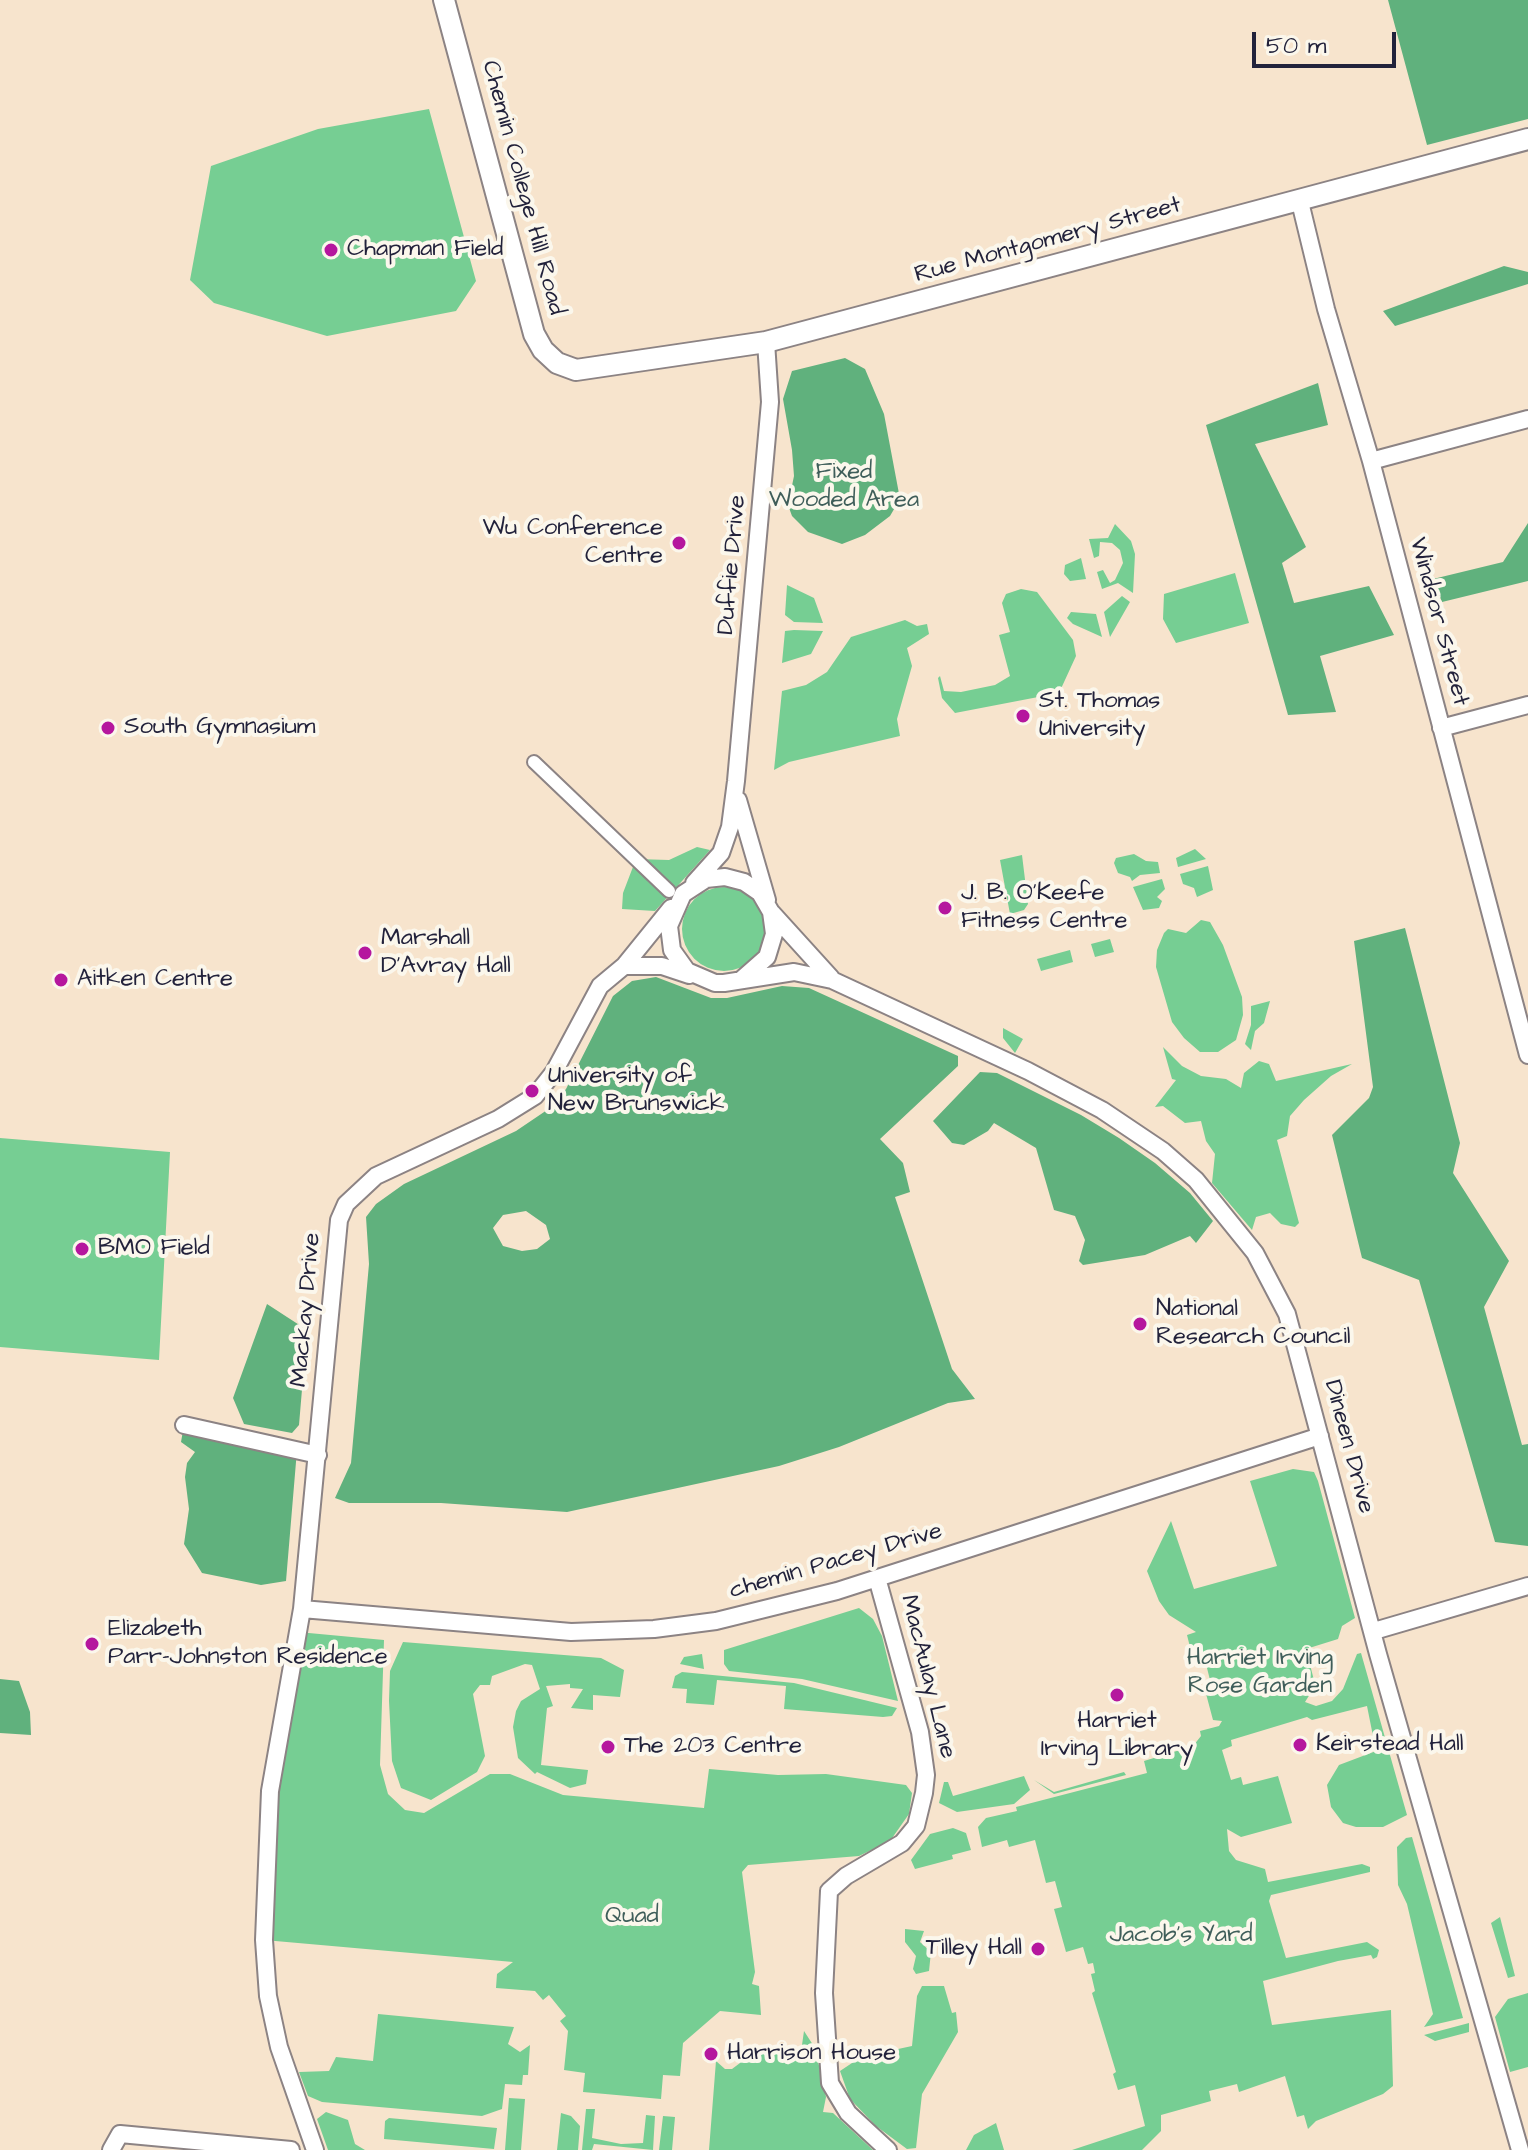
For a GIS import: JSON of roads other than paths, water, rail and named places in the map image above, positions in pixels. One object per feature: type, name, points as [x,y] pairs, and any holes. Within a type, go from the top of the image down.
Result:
[{"type":"street","name":"Chemin College Hill Road","points":[[444,0],[534,334],[543,350],[557,363],[576,370]]},
{"type":"street","name":"Rue Montgomery Street","points":[[576,370],[766,342],[1528,139]]},
{"type":"street","name":"Windsor Street","points":[[1300,202],[1326,309],[1371,461],[1528,1055]]},
{"type":"street","name":"Duffie Drive","points":[[689,888],[721,853],[735,790],[770,402],[766,342]]},
{"type":"street","points":[[1371,461],[1528,419]]},
{"type":"street","points":[[1441,728],[1528,705]]},
{"type":"street","points":[[534,762],[673,896]]},
{"type":"street","name":"Duffie Drive","points":[[735,790],[770,909],[832,980]]},
{"type":"street","points":[[673,896],[706,879],[735,879],[752,887],[770,909],[774,934],[767,957],[742,979]]},
{"type":"street","points":[[673,896],[669,926],[672,950],[687,971],[698,978]]},
{"type":"street","name":"Mackay Drive","points":[[315,2150],[279,2047],[265,1973],[270,1791],[302,1609],[336,1233],[346,1204],[360,1189],[400,1162],[498,1119],[535,1096],[554,1072],[595,992],[624,966],[673,896]]},
{"type":"street","points":[[624,966],[662,966],[715,983],[794,972],[832,980]]},
{"type":"street","name":"Dineen Drive","points":[[832,980],[1028,1071],[1102,1110],[1163,1151],[1196,1180],[1242,1234],[1276,1286],[1287,1314],[1382,1669],[1520,2150]]},
{"type":"street","points":[[184,1425],[318,1455]]},
{"type":"street","name":"chemin Pacey Drive","points":[[302,1609],[547,1631],[654,1629],[763,1611],[877,1578],[1320,1436]]},
{"type":"street","name":"MacAulay Lane","points":[[877,1578],[920,1732],[926,1775],[924,1793],[916,1826],[902,1843],[884,1857],[846,1876],[829,1891],[824,1993],[830,2083],[848,2113],[888,2150]]},
{"type":"street","points":[[1374,1631],[1528,1586]]},
{"type":"street","points":[[111,2150],[120,2134],[291,2150]]},
{"type":"place","name":"Chapman Field","points":[[331,250]]},
{"type":"place","name":"Wu Conference Centre","points":[[679,543]]},
{"type":"place","name":"St. Thomas University","points":[[1023,716]]},
{"type":"place","name":"South Gymnasium","points":[[108,728]]},
{"type":"place","name":"J. B. O’Keefe Fitness Centre","points":[[945,908]]},
{"type":"place","name":"Marshall D'Avray Hall","points":[[365,953]]},
{"type":"place","name":"Aitken Centre","points":[[61,980]]},
{"type":"place","name":"University of New Brunswick","points":[[532,1091]]},
{"type":"place","name":"BMO Field","points":[[82,1249]]},
{"type":"place","name":"National Research Council","points":[[1140,1324]]},
{"type":"place","name":"Elizabeth Parr-Johnston Residence","points":[[92,1644]]},
{"type":"place","name":"Harriet Irving Library","points":[[1117,1695]]},
{"type":"place","name":"Keirstead Hall","points":[[1300,1745]]},
{"type":"place","name":"The 203 Centre","points":[[608,1747]]},
{"type":"place","name":"Tilley Hall","points":[[1038,1949]]},
{"type":"place","name":"Harrison House","points":[[711,2054]]},
{"type":"park label","name":"Fixed Wooded Area","points":[[844,487]]},
{"type":"park label","name":"Harriet Irving Rose Garden","points":[[1260,1673]]},
{"type":"park label","name":"Quad","points":[[632,1917]]},
{"type":"park label","name":"Jacob's Yard","points":[[1181,1936]]}]
